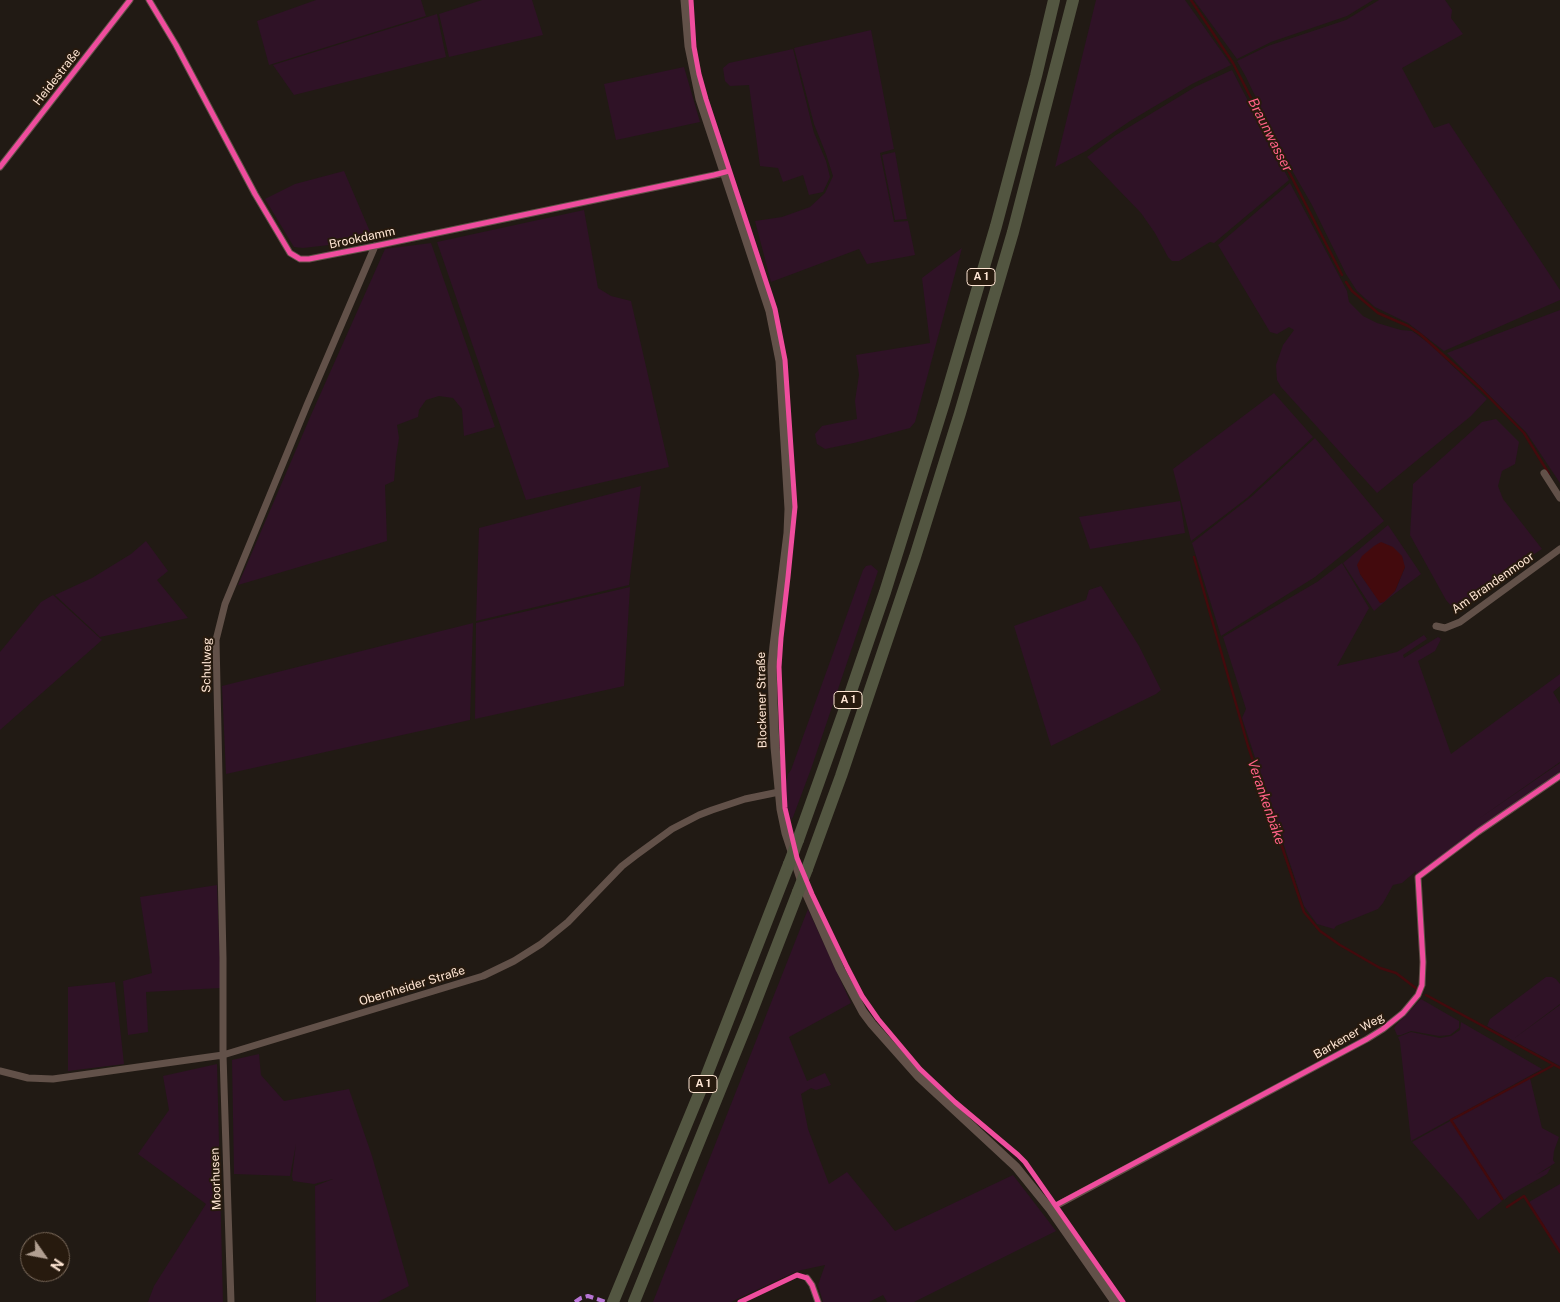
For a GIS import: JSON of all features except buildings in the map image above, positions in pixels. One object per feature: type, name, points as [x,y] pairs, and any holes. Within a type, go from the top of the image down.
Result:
[{"type":"highway","name":"A 1","points":[[613,1302],[707,1074],[789,864],[847,703],[947,393],[996,226],[1054,0]]},
{"type":"highway","name":"A 1","points":[[634,1302],[750,1016],[807,869],[841,776],[917,552],[989,317],[1074,0]]},
{"type":"street","name":"Heidestraße","points":[[0,167],[130,0]]},
{"type":"street","name":"Brookdamm","points":[[149,0],[176,45],[255,194],[290,253],[300,259],[309,259],[375,246],[724,173]]},
{"type":"street","name":"Blockener Straße","points":[[685,0],[689,46],[700,99],[770,311],[777,342],[788,485],[788,533],[772,666],[775,747],[781,809],[786,833],[804,888],[833,955],[863,1012],[884,1039],[919,1077],[1016,1167],[1050,1209],[1115,1302]]},
{"type":"street","name":"Schulweg","points":[[223,1055],[223,958],[216,640],[225,604],[375,246]]},
{"type":"street","points":[[1544,473],[1560,498]]},
{"type":"street","name":"Am Brandenmoor","points":[[1436,626],[1444,628],[1460,622],[1560,549]]},
{"type":"street","name":"Barkener Weg","points":[[1050,1209],[1367,1039],[1403,1013],[1418,995],[1422,985],[1423,962],[1418,877],[1478,832],[1560,776]]},
{"type":"street","name":"Obernheider Straße","points":[[0,1071],[28,1078],[52,1079],[223,1055],[483,976],[528,953],[554,933],[568,922],[622,866],[672,829],[712,810],[754,797],[779,792]]},
{"type":"street","name":"Moorhusen","points":[[223,1055],[230,1302]]},
{"type":"street","points":[[807,1278],[812,1285],[818,1302]]},
{"type":"shaded area","points":[[316,0],[421,0],[426,16],[269,65],[257,21]]},
{"type":"shaded area","points":[[482,0],[532,0],[543,35],[449,57],[439,14]]},
{"type":"shaded area","points":[[1096,0],[1185,0],[1231,65],[1192,84],[1130,121],[1086,151],[1055,167]]},
{"type":"shaded area","points":[[1194,0],[1373,0],[1347,16],[1271,42],[1237,59]]},
{"type":"shaded area","points":[[1379,0],[1445,0],[1452,10],[1451,18],[1463,34],[1402,68],[1434,128],[1449,123],[1560,290],[1560,300],[1444,351],[1408,323],[1375,307],[1357,291],[1346,274],[1312,205],[1285,158],[1237,61],[1268,46],[1346,20]]},
{"type":"shaded area","points":[[437,14],[446,57],[294,95],[273,65]]},
{"type":"shaded area","points":[[871,30],[894,149],[880,153],[894,222],[908,221],[915,255],[867,264],[859,249],[771,282],[755,221],[782,217],[810,207],[825,193],[833,176],[814,124],[794,48]]},
{"type":"shaded area","points":[[793,49],[814,133],[826,161],[830,177],[823,192],[809,195],[803,175],[783,182],[778,168],[760,166],[749,85],[730,86],[725,81],[723,68],[729,63]]},
{"type":"shaded area","points":[[684,67],[700,122],[616,140],[604,84]]},
{"type":"shaded area","points":[[1232,70],[1289,180],[1214,243],[1210,242],[1179,261],[1172,261],[1141,213],[1087,157],[1116,135],[1195,87]]},
{"type":"shaded area","points":[[895,152],[907,219],[895,220],[882,155]]},
{"type":"shaded area","points":[[344,171],[371,234],[338,244],[303,248],[294,247],[265,199],[295,184]]},
{"type":"shaded area","points":[[1290,183],[1347,291],[1349,302],[1363,316],[1377,323],[1412,331],[1430,344],[1487,399],[1471,416],[1377,493],[1281,387],[1277,380],[1276,365],[1283,345],[1294,330],[1289,327],[1277,334],[1270,332],[1218,245]]},
{"type":"shaded area","points":[[584,210],[598,288],[611,296],[631,301],[669,467],[526,500],[437,242]]},
{"type":"shaded area","points":[[431,243],[495,427],[464,436],[462,409],[453,398],[439,396],[426,400],[419,410],[418,417],[397,425],[399,438],[394,481],[385,485],[387,541],[238,585],[385,249]]},
{"type":"shaded area","points":[[962,248],[915,422],[910,428],[854,443],[825,449],[817,444],[815,434],[822,426],[857,419],[855,401],[859,375],[856,355],[930,343],[922,278]]},
{"type":"shaded area","points":[[1560,310],[1560,483],[1526,432],[1447,353]]},
{"type":"shaded area","points":[[1274,393],[1313,437],[1247,498],[1191,541],[1173,469]]},
{"type":"shaded area","points":[[1496,419],[1519,442],[1515,464],[1502,471],[1498,486],[1503,499],[1542,549],[1498,578],[1469,604],[1459,610],[1453,608],[1446,600],[1410,535],[1413,484],[1482,422]]},
{"type":"shaded area","points":[[1315,438],[1384,521],[1315,577],[1221,636],[1192,543],[1251,497]]},
{"type":"shaded area","points":[[641,486],[629,585],[476,621],[479,528]]},
{"type":"shaded area","points":[[1180,501],[1185,533],[1090,549],[1079,517]]},
{"type":"shaded area","points":[[1388,525],[1421,574],[1374,611],[1343,563]],"holes":[[[1405,567],[1395,591],[1381,603],[1360,574]]]},
{"type":"shaded area","points":[[146,541],[168,571],[157,580],[188,618],[100,637],[55,595],[92,578],[131,554]]},
{"type":"shaded area","points":[[1381,542],[1393,547],[1402,556],[1405,567],[1395,591],[1384,602],[1380,603],[1360,574],[1357,565],[1362,556]]},
{"type":"shaded area","points":[[1342,563],[1369,608],[1337,666],[1397,652],[1424,635],[1427,639],[1403,655],[1404,658],[1438,637],[1441,639],[1435,651],[1418,661],[1451,754],[1560,674],[1560,686],[1553,692],[1560,704],[1560,762],[1477,820],[1560,763],[1560,774],[1416,876],[1416,871],[1402,883],[1393,885],[1378,909],[1336,926],[1334,929],[1317,924],[1304,906],[1242,718],[1246,709],[1223,637],[1317,582]]},
{"type":"shaded area","points":[[871,565],[878,571],[811,769],[791,820],[786,801],[788,774],[863,570],[866,566]]},
{"type":"shaded area","points":[[1101,586],[1139,646],[1161,690],[1051,746],[1014,626],[1086,600],[1089,590]]},
{"type":"shaded area","points":[[630,587],[624,686],[475,719],[476,623]]},
{"type":"shaded area","points":[[53,595],[102,640],[0,730],[0,652],[41,602]]},
{"type":"shaded area","points":[[473,623],[470,720],[226,774],[222,686]]},
{"type":"shaded area","points":[[217,885],[221,988],[146,992],[148,1032],[128,1035],[123,981],[152,973],[140,897]]},
{"type":"shaded area","points":[[808,909],[851,1003],[789,1037],[807,1081],[825,1073],[831,1085],[816,1090],[811,1088],[801,1094],[808,1129],[829,1184],[847,1172],[895,1231],[1013,1175],[1056,1231],[914,1302],[887,1302],[883,1295],[869,1302],[823,1302],[818,1285],[825,1265],[797,1271],[731,1302],[653,1302]]},
{"type":"shaded area","points":[[1546,977],[1556,979],[1560,984],[1560,1004],[1512,1040],[1487,1026],[1490,1019]]},
{"type":"shaded area","points":[[115,982],[124,1064],[68,1071],[68,987]]},
{"type":"shaded area","points":[[1421,999],[1459,1021],[1459,1028],[1450,1035],[1439,1036],[1411,1031],[1397,1035],[1394,1028]]},
{"type":"shaded area","points":[[1560,1005],[1560,1066],[1512,1040]]},
{"type":"shaded area","points":[[1461,1022],[1542,1069],[1411,1141],[1398,1037],[1411,1032],[1440,1038],[1451,1036],[1460,1030]]},
{"type":"shaded area","points":[[259,1054],[261,1075],[284,1101],[349,1089],[372,1156],[409,1286],[378,1302],[316,1302],[315,1186],[333,1179],[314,1184],[293,1181],[296,1144],[290,1176],[234,1174],[232,1060]]},
{"type":"shaded area","points":[[217,1064],[223,1302],[148,1302],[154,1286],[206,1204],[138,1154],[169,1110],[163,1076]]},
{"type":"shaded area","points":[[1530,1078],[1542,1128],[1559,1137],[1554,1151],[1553,1160],[1555,1163],[1536,1175],[1551,1167],[1547,1174],[1504,1200],[1452,1120]]},
{"type":"shaded area","points":[[1452,1120],[1502,1201],[1478,1220],[1412,1142]]},
{"type":"shaded area","points":[[1560,1184],[1560,1251],[1529,1202]]},
{"type":"waterway","name":"Braunwasser","points":[[1191,0],[1233,63],[1342,275]]},
{"type":"waterway","name":"Braunwasser","points":[[1346,282],[1352,291],[1378,313],[1408,326],[1420,334],[1480,388],[1524,433],[1549,474]]},
{"type":"waterway","name":"Verankenbäke","points":[[1194,557],[1248,746],[1304,912],[1320,931],[1340,945],[1380,968],[1396,973],[1417,989]]},
{"type":"waterway","name":"Verankenbäke","points":[[1426,995],[1560,1068]]},
{"type":"waterway","points":[[1502,1199],[1451,1120],[1552,1066]]},
{"type":"waterway","points":[[1507,1207],[1524,1196],[1560,1252]]},
{"type":"marked path","points":[[575,1302],[588,1296],[606,1302]]},
{"type":"cycle path","points":[[0,167],[130,0]]},
{"type":"cycle path","points":[[149,0],[176,45],[255,194],[290,253],[300,259],[309,259],[375,246],[729,171]]},
{"type":"cycle path","points":[[691,0],[694,47],[699,74],[775,309],[785,360],[795,507],[779,667],[785,808],[797,858],[847,967],[862,996],[878,1019],[920,1069],[1025,1162],[1123,1302]]},
{"type":"cycle path","points":[[1056,1205],[1367,1039],[1403,1013],[1418,995],[1422,985],[1423,962],[1418,877],[1478,832],[1560,776]]},
{"type":"cycle path","points":[[740,1302],[797,1275],[807,1278],[812,1285],[818,1302]]}]
